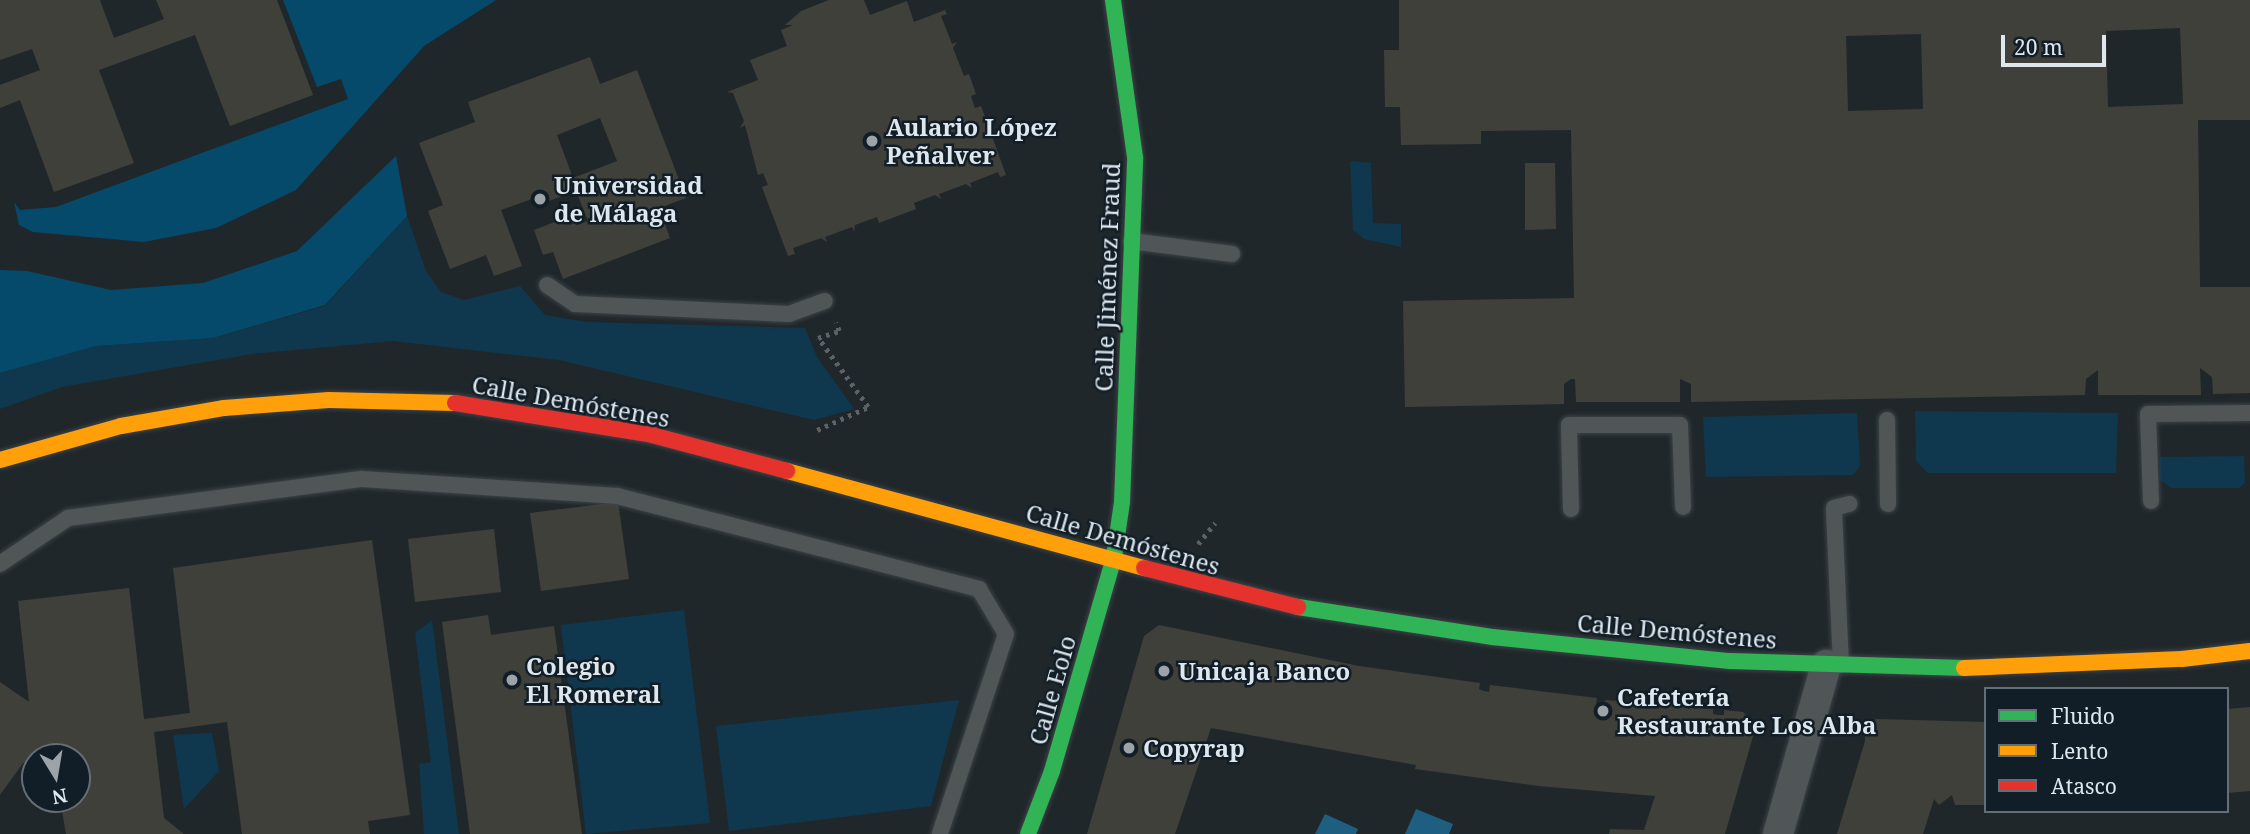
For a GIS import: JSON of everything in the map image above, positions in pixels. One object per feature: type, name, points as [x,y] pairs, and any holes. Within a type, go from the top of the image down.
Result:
[{"type":"street","name":"Calle Jiménez Fraud","points":[[1113,0],[1131,105],[1135,157],[1122,502],[1114,557]]},
{"type":"street","name":"Calle Demóstenes","points":[[0,460],[121,426],[223,408],[329,400],[415,399],[498,408],[652,435],[1114,557],[1279,604],[1492,637],[1730,661],[1954,668],[2182,659],[2250,651]]},
{"type":"street","name":"Calle Eolo","points":[[1028,834],[1052,771],[1114,557]]},
{"type":"street","points":[[1778,834],[1833,665]]},
{"type":"lane","points":[[1131,241],[1232,254]]},
{"type":"lane","points":[[547,285],[575,304],[789,314],[825,302]]},
{"type":"lane","points":[[2151,501],[2148,414],[2250,414]]},
{"type":"lane","points":[[1887,420],[1888,504]]},
{"type":"lane","points":[[1571,509],[1569,425],[1680,425],[1683,507]]},
{"type":"lane","points":[[0,564],[68,518],[362,480],[617,496],[979,589],[1006,634],[940,834]]},
{"type":"lane","points":[[1833,665],[1834,508],[1849,504]]},
{"type":"path","points":[[817,430],[868,407],[818,338],[839,331],[825,302]]},
{"type":"path","points":[[1198,545],[1215,523]]},
{"type":"shaded area","points":[[283,0],[496,0],[424,46],[296,190],[216,228],[144,242],[33,232],[19,225],[14,202],[20,210],[56,207],[348,99],[341,79],[317,87]]},
{"type":"shaded area","points":[[396,156],[407,216],[325,305],[213,338],[96,346],[0,373],[0,270],[27,271],[111,290],[203,283],[297,251]]},
{"type":"shaded area","points":[[1350,161],[1371,163],[1373,223],[1401,224],[1401,247],[1364,239],[1353,230]]},
{"type":"shaded area","points":[[407,216],[426,271],[441,292],[464,300],[520,286],[545,315],[587,322],[805,328],[817,357],[854,409],[814,420],[559,360],[393,341],[252,354],[62,387],[0,409],[0,373],[96,346],[213,338],[325,306]]},
{"type":"shaded area","points":[[1915,411],[2118,413],[2116,473],[1928,473],[1916,461]]},
{"type":"shaded area","points":[[1857,413],[1860,466],[1853,475],[1706,477],[1703,417]]},
{"type":"shaded area","points":[[2244,456],[2245,483],[2239,488],[2171,488],[2160,480],[2160,457]]},
{"type":"shaded area","points":[[684,610],[710,823],[586,834],[561,625]]},
{"type":"shaded area","points":[[432,620],[459,834],[424,834],[419,764],[431,762],[415,633]]},
{"type":"shaded area","points":[[959,700],[931,806],[729,831],[716,726]]},
{"type":"shaded area","points":[[212,733],[219,771],[184,809],[173,735]]},
{"type":"shaded area","points":[[1416,809],[1453,824],[1449,834],[1405,834]]},
{"type":"shaded area","points":[[1325,814],[1358,829],[1356,834],[1315,834]]},
{"type":"building","points":[[0,0],[100,0],[114,38],[164,19],[156,0],[277,0],[313,95],[230,126],[195,35],[99,70],[134,163],[54,192],[20,100],[0,108],[0,85],[40,70],[32,49],[0,60]]},
{"type":"building","name":"Aulario López Peñalver","points":[[829,0],[864,0],[870,15],[907,1],[914,22],[945,10],[947,14],[941,16],[952,44],[957,42],[953,48],[964,76],[969,74],[976,94],[971,96],[975,108],[981,106],[1006,175],[1000,177],[998,172],[970,183],[972,188],[966,184],[939,194],[941,199],[935,195],[914,203],[916,209],[879,223],[877,217],[855,225],[854,232],[852,227],[825,237],[827,242],[821,238],[793,248],[795,254],[788,256],[762,187],[768,185],[763,173],[758,175],[745,125],[740,128],[744,121],[733,93],[727,92],[758,80],[750,60],[787,46],[781,30],[793,25],[785,25],[801,11]]},
{"type":"building","points":[[1399,0],[2250,0],[2250,120],[2198,120],[2200,287],[2250,287],[2250,393],[2213,394],[2212,377],[2200,368],[2201,395],[2098,395],[2098,370],[2086,379],[2085,395],[1691,402],[1691,384],[1680,379],[1680,402],[1576,402],[1575,379],[1571,379],[1564,384],[1564,404],[1405,407],[1403,301],[1574,298],[1571,130],[1481,131],[1481,144],[1401,145],[1400,107],[1385,107],[1384,50],[1399,50]],"holes":[[[2180,28],[2183,104],[2108,107],[2106,31]],[[1921,34],[1923,109],[1848,111],[1846,36]]]},
{"type":"building","points":[[590,57],[600,84],[637,70],[686,198],[659,208],[670,238],[563,279],[553,252],[543,255],[534,230],[573,215],[576,225],[588,221],[576,191],[535,206],[532,199],[501,210],[522,266],[494,276],[486,255],[450,269],[428,211],[443,205],[419,143],[475,122],[468,102]],"holes":[[[600,118],[617,161],[573,178],[557,135]]]},
{"type":"building","points":[[1525,163],[1555,163],[1556,229],[1525,230]]},
{"type":"building","points":[[618,502],[629,579],[541,591],[530,513]]},
{"type":"building","points":[[494,529],[501,592],[415,602],[408,539]]},
{"type":"building","points":[[372,540],[410,815],[368,821],[370,834],[242,834],[227,722],[154,732],[164,818],[184,834],[66,834],[62,813],[91,813],[91,743],[21,743],[21,766],[0,795],[0,682],[29,702],[18,601],[129,588],[144,719],[190,713],[173,568]]},
{"type":"building","points":[[488,615],[491,635],[554,626],[582,834],[470,834],[442,622]]},
{"type":"building","points":[[1159,625],[1359,666],[1480,683],[1479,689],[1489,692],[1490,685],[1597,698],[1596,705],[1601,705],[1606,700],[1713,709],[1713,714],[1718,715],[1724,715],[1724,710],[1743,712],[1756,726],[1725,834],[1609,834],[1610,829],[1644,830],[1655,796],[1539,786],[1415,769],[1416,765],[1211,728],[1175,834],[1087,834],[1144,636]]},
{"type":"building","points":[[2250,707],[2250,791],[2229,793],[2229,709]]},
{"type":"building","points":[[1876,719],[1984,722],[1984,805],[1955,805],[1952,795],[1939,805],[1934,799],[1923,834],[1837,834],[1865,741],[1865,727]]},
{"type":"traffic: fast","points":[[1028,834],[1052,771],[1114,557],[1122,502],[1135,157],[1113,0]]},
{"type":"traffic: fast","points":[[1298,607],[1492,637],[1730,661],[1964,668]]},
{"type":"traffic: slow","points":[[0,460],[121,426],[224,408],[329,400],[455,403]]},
{"type":"traffic: slow","points":[[787,471],[1144,568]]},
{"type":"traffic: slow","points":[[1964,668],[2182,659],[2250,651]]},
{"type":"traffic: jam","points":[[455,403],[652,435],[787,471]]},
{"type":"traffic: jam","points":[[1144,568],[1298,607]]},
{"type":"place","name":"Aulario López Peñalver","points":[[872,141]]},
{"type":"place","name":"Universidad de Málaga","points":[[540,199]]},
{"type":"place","name":"Unicaja Banco","points":[[1164,671]]},
{"type":"place","name":"Colegio El Romeral","points":[[512,680]]},
{"type":"place","name":"Cafetería Restaurante Los Alba","points":[[1603,711]]},
{"type":"place","name":"Copyrap","points":[[1129,748]]}]
